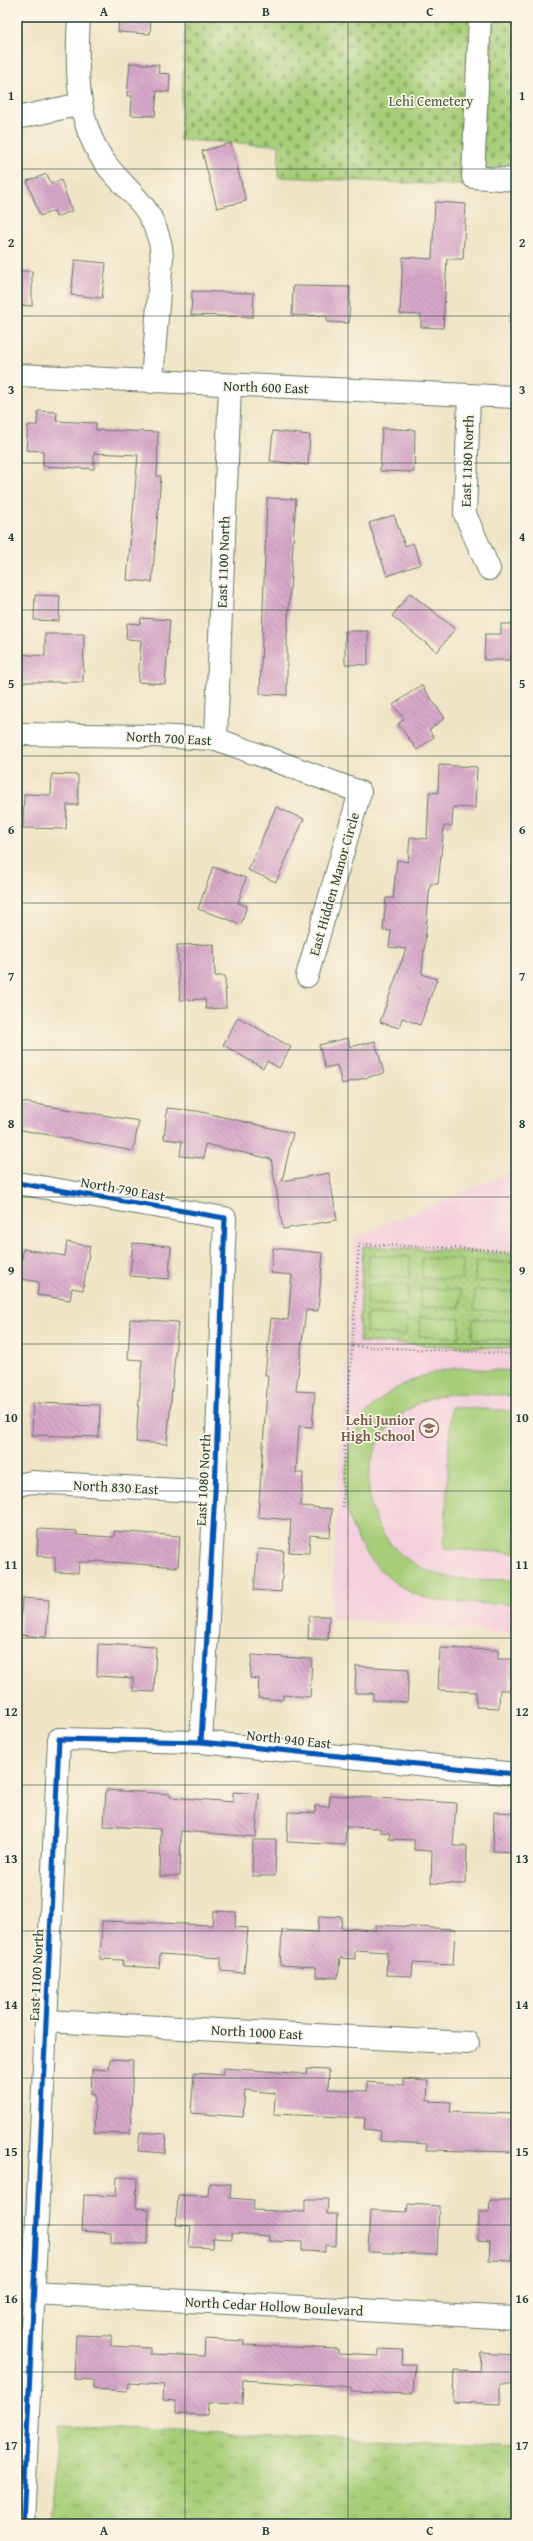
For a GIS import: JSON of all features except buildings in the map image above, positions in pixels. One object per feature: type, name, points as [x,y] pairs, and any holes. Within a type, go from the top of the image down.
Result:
[{"type":"street","points":[[79,17],[77,60],[81,104],[90,137],[109,168],[137,196],[152,218],[160,244],[161,272],[152,382]]},
{"type":"street","points":[[480,17],[473,177],[516,180]]},
{"type":"street","points":[[17,118],[81,104]]},
{"type":"street","name":"North 600 East","points":[[17,375],[230,386],[516,397]]},
{"type":"street","name":"East 1100 North","points":[[216,739],[230,386]]},
{"type":"street","name":"East 1180 North","points":[[469,396],[465,514],[489,569]]},
{"type":"street","name":"North 700 East","points":[[17,734],[152,736],[216,739],[360,792]]},
{"type":"street","name":"East Hidden Manor Circle","points":[[307,976],[360,792]]},
{"type":"street","name":"North 790 East","points":[[17,1183],[225,1218]]},
{"type":"street","name":"East 1080 North","points":[[201,1742],[215,1492],[225,1218]]},
{"type":"street","name":"North 830 East","points":[[17,1485],[32,1482],[215,1492]]},
{"type":"street","name":"East 1100 North","points":[[22,2524],[59,1739]]},
{"type":"street","name":"North 940 East","points":[[59,1739],[201,1742],[516,1774]]},
{"type":"street","name":"North 1000 East","points":[[46,2021],[468,2043]]},
{"type":"street","name":"North Cedar Hollow Boulevard","points":[[32,2293],[516,2318]]},
{"type":"path","points":[[512,370],[513,345],[509,320],[516,297]]},
{"type":"path","points":[[516,1117],[516,1132]]},
{"type":"path","points":[[343,1507],[343,1475],[359,1244],[516,1251]]},
{"type":"path","points":[[352,1346],[516,1354]]},
{"type":"shaded area","name":"Lehi Junior High School","points":[[516,1170],[516,1634],[330,1618],[354,1237]]},
{"type":"green space","name":"Lehi Cemetery","points":[[186,17],[516,17],[516,188],[278,177],[279,145],[180,140]]},
{"type":"green space","points":[[363,1246],[516,1254],[516,1349],[359,1342]]},
{"type":"green space","points":[[369,1256],[410,1257],[409,1277],[368,1275]]},
{"type":"green space","points":[[422,1258],[463,1260],[462,1279],[422,1278]]},
{"type":"green space","points":[[476,1261],[516,1263],[515,1282],[475,1281]]},
{"type":"green space","points":[[368,1285],[408,1286],[407,1306],[367,1304]]},
{"type":"green space","points":[[421,1288],[461,1290],[460,1308],[420,1307]]},
{"type":"green space","points":[[475,1290],[515,1292],[514,1311],[474,1310]]},
{"type":"green space","points":[[367,1314],[407,1316],[406,1335],[366,1333]]},
{"type":"green space","points":[[420,1317],[460,1319],[459,1337],[419,1336]]},
{"type":"green space","points":[[473,1319],[513,1321],[512,1340],[472,1339]]},
{"type":"green space","points":[[456,1368],[516,1371],[516,1396],[469,1393],[445,1395],[423,1401],[399,1417],[381,1438],[371,1462],[369,1487],[373,1512],[384,1535],[402,1555],[426,1570],[436,1574],[470,1579],[516,1580],[516,1604],[445,1601],[418,1596],[408,1591],[390,1579],[363,1549],[354,1532],[348,1513],[345,1493],[345,1473],[351,1443],[362,1418],[371,1407],[382,1398],[404,1384],[430,1374]]},
{"type":"green space","points":[[451,1407],[516,1411],[516,1553],[444,1549]]},
{"type":"green space","points":[[59,2425],[516,2448],[516,2524],[51,2524]]},
{"type":"cycle path","points":[[17,1183],[225,1218],[215,1492],[201,1742]]},
{"type":"cycle path","points":[[23,2524],[59,1739],[201,1742],[516,1774]]},
{"type":"place","name":"Lehi Junior High School","points":[[429,1428]]}]
